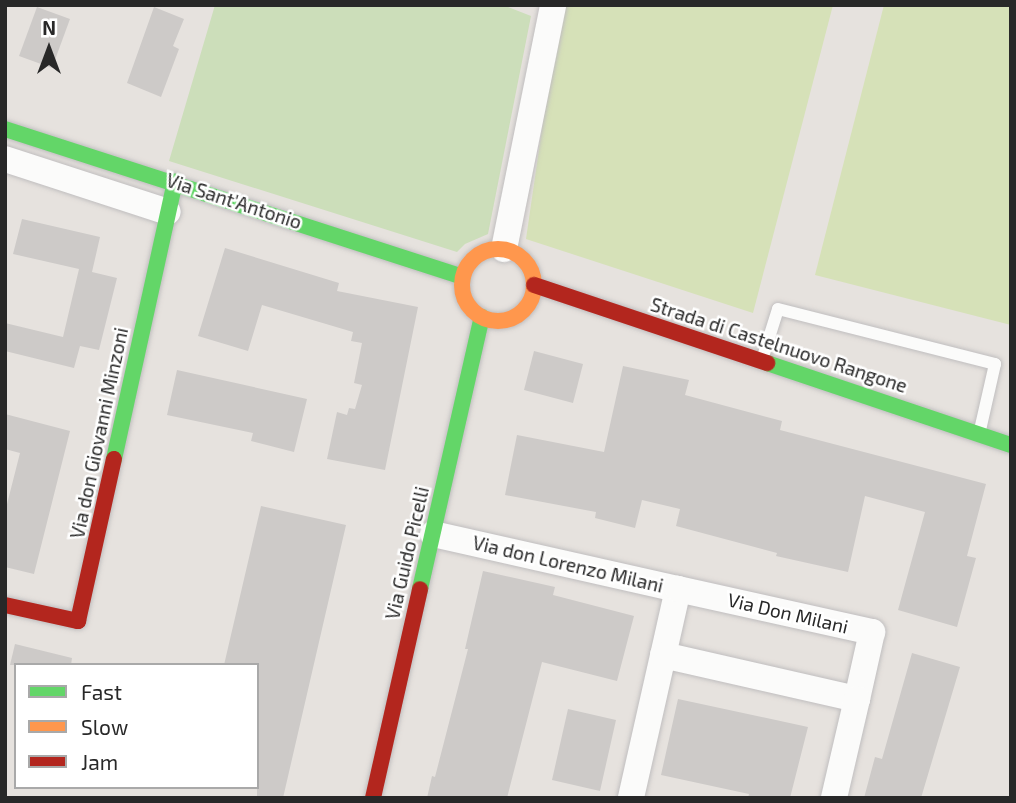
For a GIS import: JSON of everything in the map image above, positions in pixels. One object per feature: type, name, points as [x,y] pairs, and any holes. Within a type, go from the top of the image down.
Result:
[{"type":"main road","name":"Via Sant'Antonio","points":[[5,129],[175,181],[463,277]]},
{"type":"main road","name":"Via don Giovanni Minzoni","points":[[5,605],[78,621],[175,181]]},
{"type":"main road","points":[[504,249],[522,258],[528,266],[534,285],[532,297],[517,315],[506,320],[482,317],[474,312],[464,296],[463,277],[474,258],[483,252],[504,249]]},
{"type":"main road","name":"Strada di Castelnuovo Rangone","points":[[534,285],[1011,445]]},
{"type":"main road","name":"Via Guido Picelli","points":[[373,798],[482,317]]},
{"type":"street","points":[[504,249],[553,5]]},
{"type":"street","name":"Via Sant'Antonio","points":[[5,159],[168,212]]},
{"type":"street","name":"Via don Lorenzo Milani","points":[[433,534],[678,589],[631,798]]},
{"type":"street","name":"Via Don Milani","points":[[678,589],[872,632],[857,699]]},
{"type":"street","points":[[663,655],[857,699],[834,798]]},
{"type":"lane","points":[[762,360],[778,309],[995,364],[979,434]]},
{"type":"green space","points":[[215,5],[503,5],[531,16],[488,234],[465,244],[457,252],[169,161]]},
{"type":"green space","points":[[560,5],[833,5],[753,313],[526,239]]},
{"type":"green space","points":[[884,5],[1011,5],[1011,325],[815,275]]},
{"type":"building","points":[[37,7],[70,19],[52,68],[19,56]]},
{"type":"building","points":[[154,7],[184,19],[173,46],[179,49],[161,97],[127,83]]},
{"type":"building","points":[[22,219],[100,237],[92,272],[117,278],[99,350],[80,346],[74,368],[5,351],[5,323],[63,337],[79,269],[13,254]]},
{"type":"building","points":[[225,248],[339,283],[337,291],[418,307],[385,470],[327,459],[337,412],[347,415],[349,408],[355,409],[362,385],[354,383],[362,343],[351,341],[353,332],[262,305],[248,351],[198,336]]},
{"type":"building","points":[[534,351],[583,364],[573,403],[524,390]]},
{"type":"building","points":[[623,366],[689,380],[685,395],[782,421],[780,430],[986,484],[967,556],[976,558],[957,627],[898,610],[925,512],[865,496],[848,572],[776,556],[777,553],[676,526],[680,509],[642,500],[635,528],[595,518],[596,512],[505,495],[517,435],[604,452]]},
{"type":"building","points":[[177,370],[307,399],[294,452],[251,441],[253,433],[167,415]]},
{"type":"building","points":[[5,414],[70,431],[34,574],[5,567],[5,512],[20,453],[5,449]]},
{"type":"building","points":[[261,506],[346,525],[283,798],[257,798],[259,663],[224,663]]},
{"type":"building","points":[[483,571],[555,587],[553,595],[634,616],[617,681],[542,662],[507,798],[427,798],[432,776],[435,777],[468,649],[465,649]]},
{"type":"building","points":[[15,644],[72,658],[71,663],[10,665]]},
{"type":"building","points":[[912,653],[960,667],[921,798],[864,798],[875,757],[882,759]]},
{"type":"building","points":[[678,699],[808,727],[790,798],[748,798],[749,794],[661,775]]},
{"type":"building","points":[[568,709],[616,720],[600,791],[552,780]]},
{"type":"traffic: fast","points":[[5,129],[463,277]]},
{"type":"traffic: fast","points":[[114,459],[175,182]]},
{"type":"traffic: fast","points":[[420,589],[482,317]]},
{"type":"traffic: fast","points":[[767,363],[1011,445]]},
{"type":"traffic: slow","points":[[498,249],[518,255],[528,265],[534,285],[528,305],[518,315],[498,321],[478,315],[468,305],[462,285],[468,265],[478,255],[498,249]]},
{"type":"traffic: jam","points":[[534,285],[767,363]]},
{"type":"traffic: jam","points":[[5,605],[78,621],[114,459]]},
{"type":"traffic: jam","points":[[373,798],[420,589]]}]
